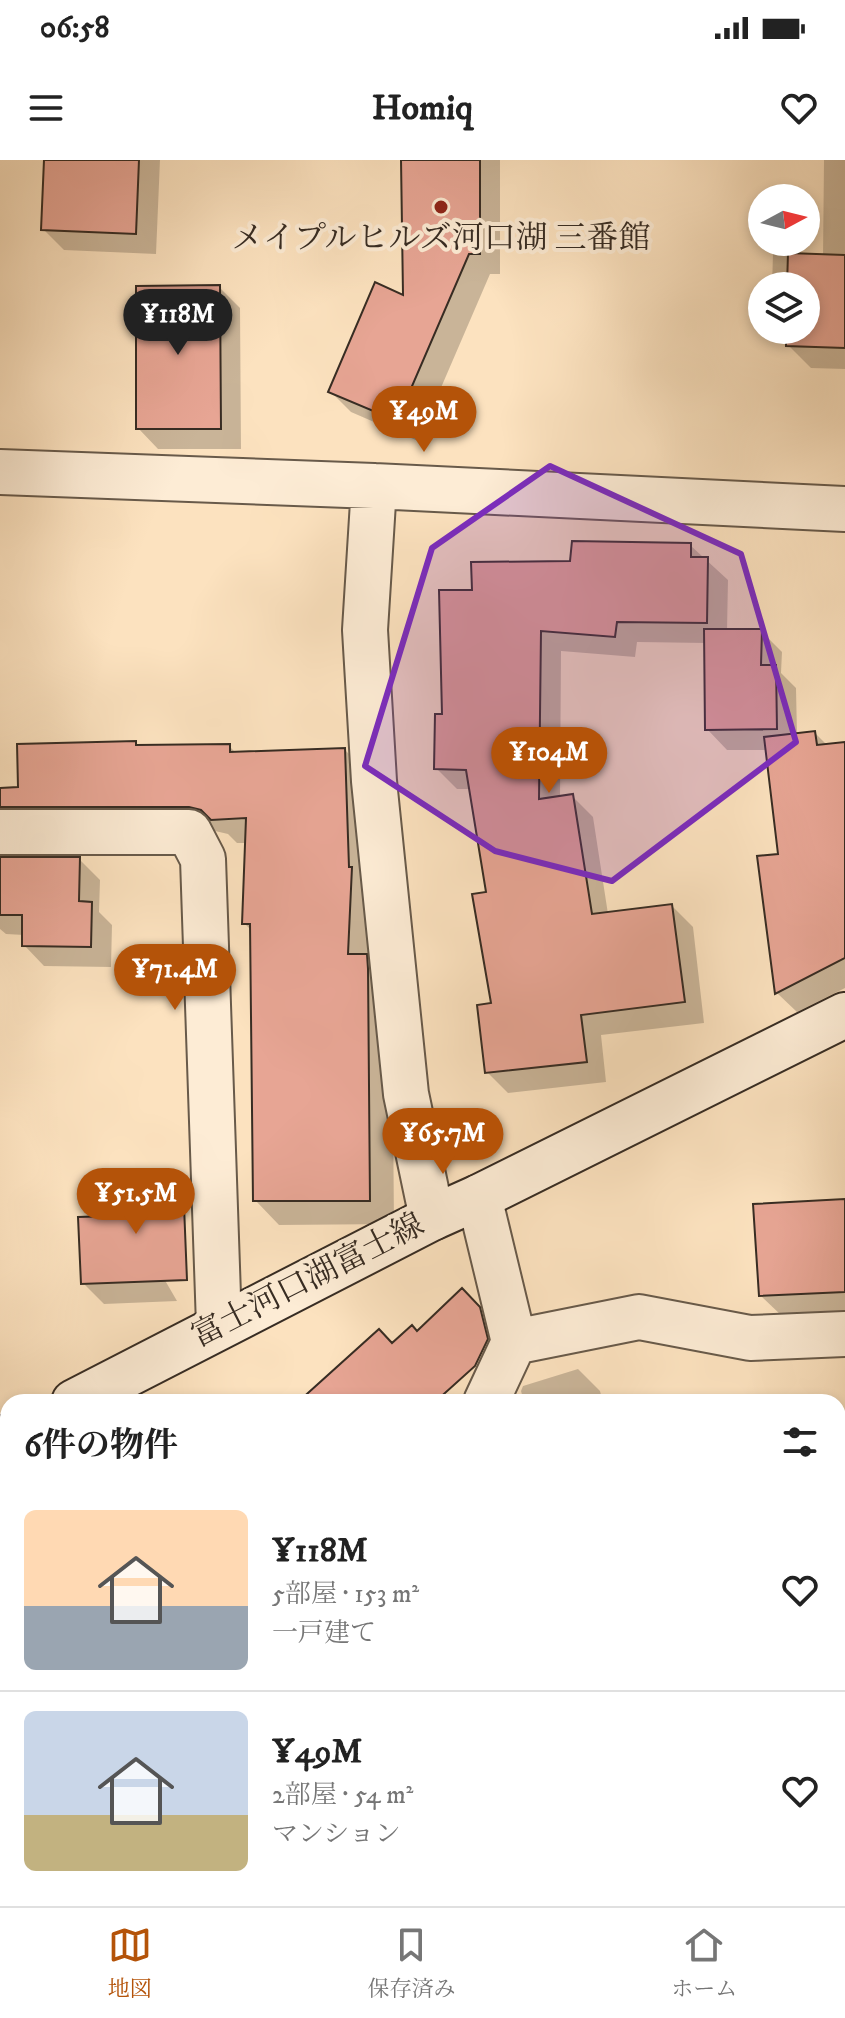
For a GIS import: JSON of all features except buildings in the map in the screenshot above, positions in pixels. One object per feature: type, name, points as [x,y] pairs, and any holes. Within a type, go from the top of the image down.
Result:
[{"type":"street","points":[[0,472],[845,509]]},
{"type":"street","points":[[374,486],[365,630],[374,781],[406,1094],[432,1218]]},
{"type":"street","points":[[0,832],[189,832],[203,859],[219,1325]]},
{"type":"street","name":"富士河口湖富士線","points":[[89,1394],[432,1218],[845,1015]]},
{"type":"street","points":[[479,1197],[514,1342],[490,1394]]},
{"type":"street","points":[[514,1342],[639,1317],[750,1338],[845,1334]]},
{"type":"highlighted area","points":[[550,466],[741,554],[796,742],[612,881],[495,851],[365,766],[432,548]]},
{"type":"place","name":"メイプルヒルズ河口湖 三番館","points":[[441,207]]}]
